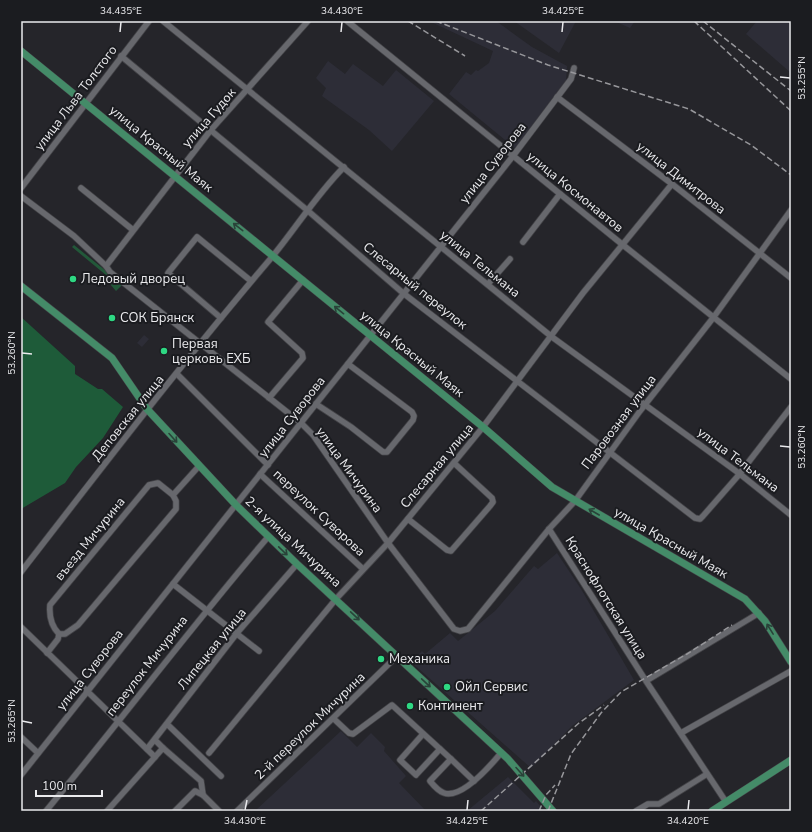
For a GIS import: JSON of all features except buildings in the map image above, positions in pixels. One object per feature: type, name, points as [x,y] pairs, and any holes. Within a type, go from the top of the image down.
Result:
[{"type":"main road","name":"улица Красный Маяк","points":[[21,51],[483,427],[552,487],[745,599],[759,613],[791,662]]},
{"type":"main road","name":"2-я улица Мичурина","points":[[21,286],[112,358],[147,409],[236,505],[268,537],[519,770],[553,811]]},
{"type":"main road","points":[[712,811],[791,760]]},
{"type":"street","name":"улица Льва Толстого","points":[[21,188],[148,21]]},
{"type":"street","name":"улица Тельмана","points":[[163,21],[552,336],[740,474],[791,515]]},
{"type":"street","points":[[298,21],[307,23]]},
{"type":"street","name":"улица Космонавтов","points":[[347,21],[713,318],[791,379]]},
{"type":"street","name":"улица Гудок","points":[[106,266],[210,131],[249,90],[307,23]]},
{"type":"street","name":"Слесарный переулок","points":[[121,56],[307,210],[403,293],[695,518],[700,519],[740,474]]},
{"type":"street","name":"улица Суворова","points":[[21,775],[513,156],[571,79],[574,68]]},
{"type":"street","name":"улица Димитрова","points":[[557,97],[672,184],[791,278]]},
{"type":"street","name":"Деповская улица","points":[[21,572],[147,409],[273,255],[307,210],[344,167]]},
{"type":"street","name":"Слесарная улица","points":[[209,753],[336,599],[388,543],[454,463],[483,427],[583,293],[672,184]]},
{"type":"street","points":[[81,188],[133,230]]},
{"type":"street","points":[[523,242],[560,194]]},
{"type":"street","points":[[21,196],[74,236],[106,266]]},
{"type":"street","name":"Паровозная улица","points":[[454,628],[460,631],[468,629],[549,529],[575,501],[645,404],[713,318],[791,210]]},
{"type":"street","points":[[221,318],[168,273],[197,237],[251,281]]},
{"type":"street","points":[[488,284],[510,259]]},
{"type":"street","name":"улица Мичурина","points":[[106,266],[110,272],[301,423],[313,435],[388,543],[454,628]]},
{"type":"street","points":[[269,398],[303,358],[303,355],[268,322],[303,280]]},
{"type":"street","points":[[316,404],[351,427],[383,452],[387,452],[413,420],[414,416],[412,412],[348,364]]},
{"type":"street","name":"переулок Суворова","points":[[177,374],[268,465]]},
{"type":"street","points":[[740,474],[791,407]]},
{"type":"street","points":[[408,519],[447,550],[451,551],[490,506],[493,502],[492,498],[454,463]]},
{"type":"street","points":[[47,653],[58,639],[59,634],[65,634],[78,625],[176,509],[176,501],[173,495],[199,466]]},
{"type":"street","name":"переулок Суворова","points":[[260,474],[363,569]]},
{"type":"street","name":"въезд Мичурина","points":[[59,634],[55,630],[51,621],[49,613],[50,605],[149,484],[158,484],[173,495]]},
{"type":"street","name":"Краснофлотская улица","points":[[549,529],[645,680],[682,733],[726,802]]},
{"type":"street","name":"переулок Мичурина","points":[[46,811],[92,756],[118,720],[207,609],[268,537]]},
{"type":"street","name":"Липецкая улица","points":[[147,749],[237,633],[297,564]]},
{"type":"street","points":[[173,584],[259,651]]},
{"type":"street","points":[[645,680],[759,613]]},
{"type":"street","points":[[21,627],[155,757]]},
{"type":"street","name":"2-й переулок Мичурина","points":[[237,811],[334,719],[397,656]]},
{"type":"street","points":[[682,733],[791,671]]},
{"type":"street","points":[[334,719],[348,734],[353,734],[392,704],[474,780]]},
{"type":"street","points":[[167,724],[221,776]]},
{"type":"street","points":[[423,734],[400,760],[416,775],[440,749]]},
{"type":"street","points":[[21,737],[38,753]]},
{"type":"street","points":[[155,740],[201,781],[203,795]]},
{"type":"street","points":[[107,811],[163,748]]},
{"type":"street","points":[[451,759],[430,781],[445,794],[455,794],[474,780],[501,753]]},
{"type":"street","points":[[636,811],[648,804],[660,804],[707,774]]},
{"type":"street","points":[[175,811],[196,791],[203,795],[219,811]]},
{"type":"shaded area","points":[[429,21],[496,21],[532,47],[567,66],[566,81],[515,148],[449,94],[466,72],[471,75],[476,70],[478,71],[489,63],[493,51]]},
{"type":"shaded area","points":[[514,21],[576,21],[559,53]]},
{"type":"shaded area","points":[[614,21],[635,21],[630,28]]},
{"type":"shaded area","points":[[757,21],[791,21],[791,73],[746,34]]},
{"type":"shaded area","points":[[328,61],[345,74],[353,64],[383,86],[396,70],[434,101],[392,151],[369,130],[322,96],[326,88],[316,78]]},
{"type":"shaded area","points":[[144,335],[149,339],[142,347],[137,343]]},
{"type":"shaded area","points":[[557,553],[581,589],[634,680],[572,726],[531,768],[411,662],[422,651],[425,654],[450,633],[458,641],[495,611],[534,566],[538,569]]},
{"type":"shaded area","points":[[341,731],[357,747],[371,733],[385,747],[384,751],[406,776],[399,783],[426,811],[255,811]]},
{"type":"shaded area","points":[[508,777],[534,803],[536,801],[544,811],[467,811]]},
{"type":"green space","points":[[74,245],[122,285],[116,291],[110,284],[112,280],[72,247]]},
{"type":"green space","points":[[21,317],[75,366],[75,374],[98,389],[102,389],[123,407],[103,438],[76,467],[65,483],[21,509]]},
{"type":"railway","points":[[408,21],[465,56]]},
{"type":"railway","points":[[436,21],[548,65],[689,109],[751,145],[791,175]]},
{"type":"railway","points":[[694,21],[791,111]]},
{"type":"railway","points":[[703,21],[791,91]]},
{"type":"railway","points":[[548,811],[571,754],[601,713],[621,692],[687,654],[732,625]]},
{"type":"railway","points":[[481,811],[579,723],[604,705]]},
{"type":"railway","points":[[539,811],[546,795],[555,785]]},
{"type":"place","name":"Ледовый дворец","points":[[73,279]]},
{"type":"place","name":"СОК Брянск","points":[[112,318]]},
{"type":"place","name":"Первая церковь ЕХБ","points":[[164,351]]},
{"type":"place","name":"Механика","points":[[381,659]]},
{"type":"place","name":"Ойл Сервис","points":[[447,687]]},
{"type":"place","name":"Континент","points":[[410,706]]}]
